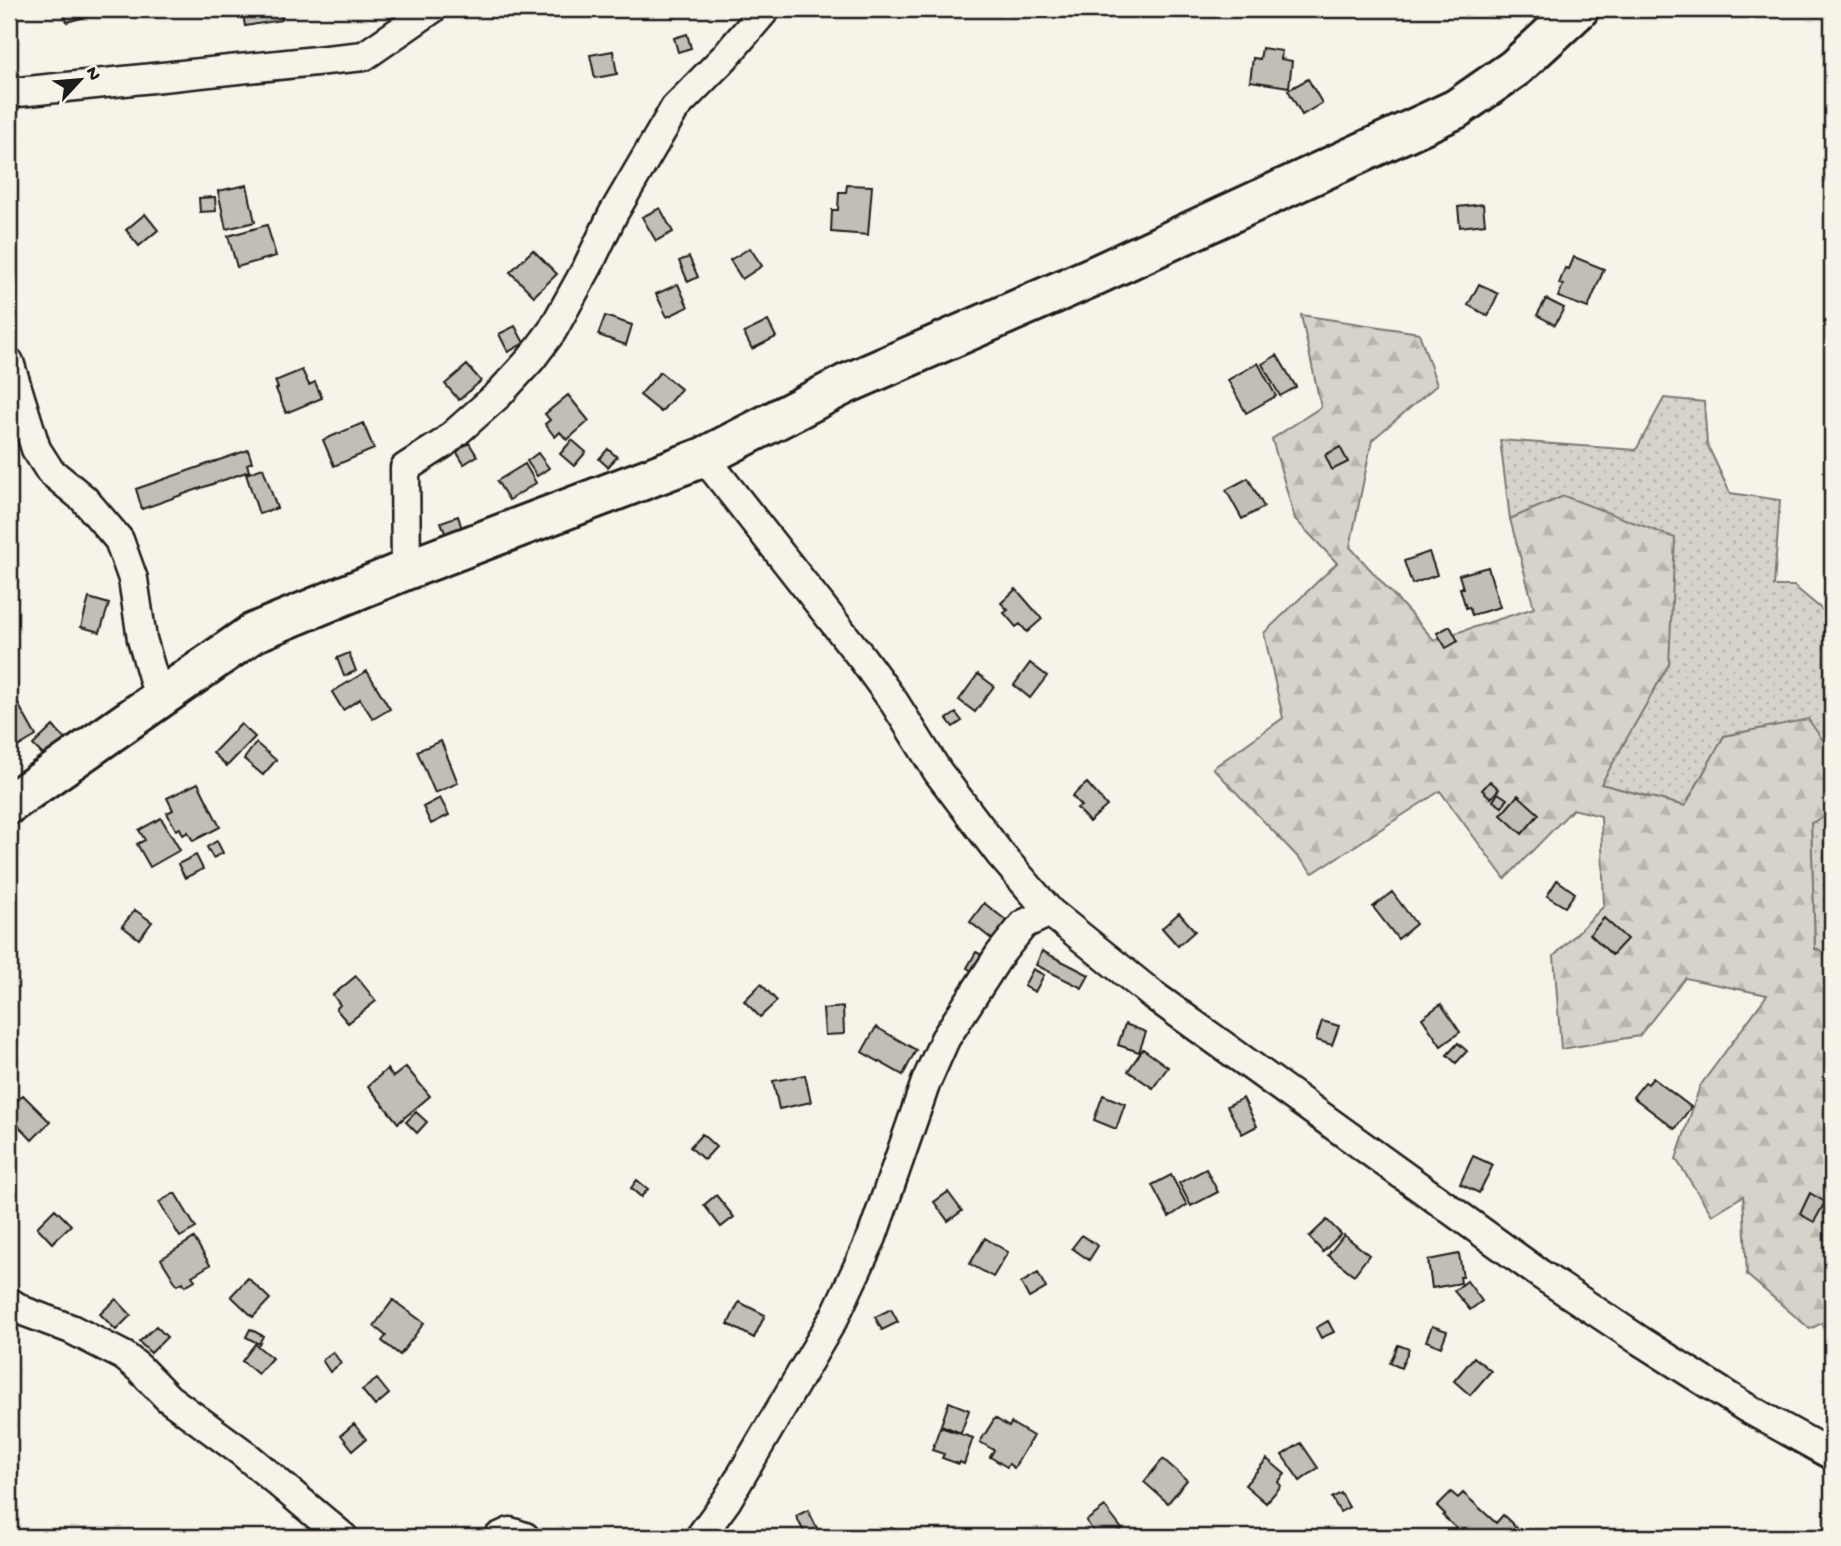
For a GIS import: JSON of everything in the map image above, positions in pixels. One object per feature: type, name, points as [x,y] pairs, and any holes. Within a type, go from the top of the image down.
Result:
[{"type":"street","points":[[9,93],[364,56],[432,9]]},
{"type":"street","points":[[406,570],[405,468],[444,443],[498,395],[531,359],[552,331],[613,214],[675,108],[724,58],[766,9]]},
{"type":"street","points":[[9,804],[253,632],[406,570],[704,457],[846,384],[1093,277],[1456,109],[1516,68],[1579,9]]},
{"type":"street","points":[[9,362],[36,449],[50,471],[84,499],[119,541],[133,579],[142,639],[159,698]]},
{"type":"street","points":[[704,457],[886,691],[938,772],[985,834],[1049,912],[1153,995],[1540,1274],[1745,1407],[1832,1455]]},
{"type":"street","points":[[700,1537],[727,1500],[835,1316],[872,1237],[926,1082],[944,1039],[1000,954],[1024,924],[1049,912]]},
{"type":"street","points":[[9,1303],[101,1343],[124,1356],[168,1398],[243,1453],[343,1537]]},
{"type":"street","points":[[499,1537],[510,1532],[525,1537]]},
{"type":"green space","points":[[1301,315],[1419,333],[1437,385],[1372,440],[1350,547],[1434,640],[1534,608],[1510,519],[1564,496],[1675,538],[1669,664],[1601,784],[1685,806],[1724,736],[1808,719],[1832,753],[1832,813],[1811,823],[1815,949],[1832,956],[1832,1152],[1825,1159],[1832,1165],[1832,1318],[1810,1329],[1747,1275],[1743,1196],[1712,1215],[1676,1159],[1700,1086],[1767,995],[1685,978],[1639,1036],[1561,1049],[1554,956],[1604,906],[1601,816],[1573,809],[1505,879],[1440,791],[1313,873],[1213,768],[1283,718],[1264,633],[1337,563],[1295,519],[1272,439],[1321,407]]},
{"type":"green space","points":[[1664,398],[1704,402],[1707,444],[1730,493],[1780,500],[1774,586],[1794,586],[1832,618],[1824,714],[1832,726],[1832,753],[1808,720],[1724,736],[1685,806],[1600,784],[1669,664],[1564,496],[1510,519],[1500,440],[1636,450]]},
{"type":"green space","points":[[1832,813],[1832,956],[1815,949],[1811,823]]},
{"type":"building","points":[[63,9],[86,9],[88,16],[67,22]]},
{"type":"building","points":[[242,9],[280,9],[282,20],[245,26]]},
{"type":"building","points":[[687,34],[691,48],[678,52],[674,38]]},
{"type":"building","points":[[1262,48],[1282,51],[1281,59],[1292,61],[1289,87],[1250,81],[1253,58],[1260,59]]},
{"type":"building","points":[[613,51],[617,74],[595,78],[590,55]]},
{"type":"building","points":[[1308,79],[1322,103],[1302,115],[1288,90]]},
{"type":"building","points":[[247,185],[255,222],[226,229],[218,191]]},
{"type":"building","points":[[847,185],[872,186],[868,235],[831,232],[832,210],[838,210],[839,192],[846,192]]},
{"type":"building","points":[[215,197],[216,211],[200,212],[199,198]]},
{"type":"building","points":[[1483,204],[1485,224],[1460,227],[1458,207]]},
{"type":"building","points":[[660,208],[673,232],[656,241],[642,217]]},
{"type":"building","points":[[145,214],[158,230],[139,246],[126,230]]},
{"type":"building","points":[[267,225],[276,256],[237,267],[228,236]]},
{"type":"building","points":[[750,248],[762,266],[742,279],[730,260]]},
{"type":"building","points":[[533,250],[557,274],[534,296],[510,272]]},
{"type":"building","points":[[689,257],[698,277],[688,282],[679,261]]},
{"type":"building","points":[[1574,257],[1604,269],[1588,308],[1558,297],[1565,268],[1569,269]]},
{"type":"building","points":[[678,284],[688,307],[667,317],[656,294]]},
{"type":"building","points":[[1479,284],[1498,294],[1488,316],[1468,305]]},
{"type":"building","points":[[1546,299],[1564,308],[1555,325],[1537,315]]},
{"type":"building","points":[[605,316],[632,325],[626,345],[598,335]]},
{"type":"building","points":[[768,321],[776,337],[752,349],[744,333]]},
{"type":"building","points":[[515,326],[524,343],[508,352],[499,334]]},
{"type":"building","points":[[1277,355],[1296,387],[1280,396],[1262,364]]},
{"type":"building","points":[[1258,363],[1276,396],[1246,413],[1228,380]]},
{"type":"building","points":[[467,365],[481,381],[459,400],[445,384]]},
{"type":"building","points":[[302,370],[309,385],[315,382],[322,398],[286,413],[275,381]]},
{"type":"building","points":[[660,372],[681,389],[661,412],[640,395]]},
{"type":"building","points":[[568,395],[589,421],[567,440],[560,432],[555,437],[545,424],[550,420],[545,414]]},
{"type":"building","points":[[363,423],[374,449],[334,466],[323,440]]},
{"type":"building","points":[[572,440],[586,452],[574,466],[560,454]]},
{"type":"building","points":[[469,443],[477,456],[464,464],[456,451]]},
{"type":"building","points":[[1340,447],[1348,462],[1332,470],[1325,455]]},
{"type":"building","points":[[608,449],[617,457],[608,467],[599,459]]},
{"type":"building","points":[[248,450],[252,462],[247,464],[249,471],[142,509],[136,489]]},
{"type":"building","points":[[538,453],[549,468],[537,476],[527,461]]},
{"type":"building","points":[[525,464],[536,483],[509,500],[497,481]]},
{"type":"building","points":[[263,468],[277,508],[259,514],[246,474]]},
{"type":"building","points":[[1248,478],[1264,507],[1242,519],[1226,490]]},
{"type":"building","points":[[458,516],[463,532],[447,538],[441,522]]},
{"type":"building","points":[[1429,552],[1437,575],[1412,584],[1404,561]]},
{"type":"building","points":[[1488,567],[1500,607],[1472,615],[1469,607],[1466,608],[1459,575]]},
{"type":"building","points":[[1016,589],[1042,619],[1027,632],[1020,624],[1016,627],[1004,613],[1008,610],[1001,603]]},
{"type":"building","points":[[89,598],[109,604],[100,632],[81,627]]},
{"type":"building","points":[[1450,626],[1458,641],[1446,648],[1437,633]]},
{"type":"building","points":[[349,653],[356,671],[344,676],[337,658]]},
{"type":"building","points":[[1030,663],[1047,676],[1030,698],[1014,685]]},
{"type":"building","points":[[367,671],[390,709],[373,719],[360,699],[343,710],[332,692]]},
{"type":"building","points":[[978,674],[994,686],[975,712],[959,700]]},
{"type":"building","points":[[13,695],[36,736],[9,752],[9,698]]},
{"type":"building","points":[[956,713],[962,721],[953,727],[947,719]]},
{"type":"building","points":[[241,724],[255,737],[227,766],[213,753]]},
{"type":"building","points":[[53,726],[67,742],[48,760],[33,745]]},
{"type":"building","points":[[441,741],[458,783],[435,793],[417,751]]},
{"type":"building","points":[[256,743],[276,760],[263,775],[244,759]]},
{"type":"building","points":[[1490,781],[1499,789],[1491,798],[1482,790]]},
{"type":"building","points":[[198,783],[220,827],[193,841],[188,832],[183,835],[180,828],[176,830],[167,813],[173,810],[167,798]]},
{"type":"building","points":[[1087,783],[1107,806],[1089,822],[1077,808],[1081,806],[1072,796]]},
{"type":"building","points":[[1498,793],[1507,799],[1502,807],[1493,801]]},
{"type":"building","points":[[1518,795],[1539,814],[1522,834],[1501,815]]},
{"type":"building","points":[[440,798],[449,815],[431,824],[423,807]]},
{"type":"building","points":[[161,818],[180,850],[150,867],[137,844],[145,840],[139,830]]},
{"type":"building","points":[[217,841],[223,853],[213,858],[207,847]]},
{"type":"building","points":[[196,855],[203,869],[185,878],[178,864]]},
{"type":"building","points":[[1557,880],[1575,893],[1565,907],[1547,896]]},
{"type":"building","points":[[1392,892],[1416,924],[1398,939],[1373,907]]},
{"type":"building","points":[[984,903],[1007,921],[993,940],[970,922]]},
{"type":"building","points":[[135,910],[152,922],[139,939],[122,926]]},
{"type":"building","points":[[1179,913],[1195,931],[1178,946],[1162,928]]},
{"type":"building","points":[[1604,918],[1627,939],[1612,955],[1590,934]]},
{"type":"building","points":[[1042,951],[1089,975],[1082,988],[1036,965]]},
{"type":"building","points":[[976,952],[986,957],[977,974],[967,968]]},
{"type":"building","points":[[1033,969],[1044,975],[1035,992],[1024,986]]},
{"type":"building","points":[[356,976],[376,1001],[348,1023],[336,1009],[340,1005],[333,995]]},
{"type":"building","points":[[761,984],[777,1001],[760,1017],[744,1001]]},
{"type":"building","points":[[1441,1004],[1460,1032],[1441,1046],[1422,1018]]},
{"type":"building","points":[[843,1007],[844,1034],[825,1035],[823,1009]]},
{"type":"building","points":[[1322,1021],[1339,1026],[1332,1045],[1316,1040]]},
{"type":"building","points":[[1125,1024],[1146,1032],[1139,1052],[1118,1045]]},
{"type":"building","points":[[876,1027],[916,1050],[903,1075],[862,1052]]},
{"type":"building","points":[[1458,1043],[1467,1051],[1456,1063],[1447,1055]]},
{"type":"building","points":[[1143,1049],[1168,1067],[1153,1088],[1128,1071]]},
{"type":"building","points":[[406,1067],[430,1096],[398,1123],[368,1086],[387,1069],[393,1077]]},
{"type":"building","points":[[805,1075],[811,1102],[779,1109],[773,1081]]},
{"type":"building","points":[[1653,1078],[1691,1107],[1675,1129],[1633,1097],[1645,1082],[1648,1084]]},
{"type":"building","points":[[23,1095],[50,1122],[32,1140],[9,1116],[9,1109]]},
{"type":"building","points":[[1103,1095],[1125,1104],[1116,1129],[1094,1120]]},
{"type":"building","points":[[1243,1098],[1257,1126],[1242,1134],[1227,1106]]},
{"type":"building","points":[[416,1112],[427,1122],[417,1133],[406,1122]]},
{"type":"building","points":[[702,1134],[716,1147],[704,1160],[690,1147]]},
{"type":"building","points":[[1473,1156],[1493,1165],[1479,1193],[1460,1184]]},
{"type":"building","points":[[1206,1169],[1218,1192],[1191,1206],[1179,1183]]},
{"type":"building","points":[[1171,1175],[1187,1205],[1169,1217],[1152,1185]]},
{"type":"building","points":[[637,1180],[648,1189],[641,1197],[631,1188]]},
{"type":"building","points":[[948,1192],[962,1211],[948,1221],[934,1202]]},
{"type":"building","points":[[175,1193],[196,1228],[180,1237],[159,1202]]},
{"type":"building","points":[[1810,1193],[1825,1202],[1814,1222],[1800,1214]]},
{"type":"building","points":[[716,1195],[734,1217],[721,1227],[704,1205]]},
{"type":"building","points":[[55,1209],[71,1225],[52,1243],[37,1227]]},
{"type":"building","points":[[1327,1220],[1341,1234],[1323,1252],[1309,1237]]},
{"type":"building","points":[[1082,1235],[1098,1246],[1089,1260],[1072,1248]]},
{"type":"building","points":[[1344,1235],[1369,1255],[1354,1275],[1328,1255]]},
{"type":"building","points":[[194,1238],[210,1265],[192,1276],[195,1280],[185,1286],[183,1282],[177,1285],[161,1259]]},
{"type":"building","points":[[985,1238],[1008,1252],[993,1277],[970,1264]]},
{"type":"building","points":[[1459,1254],[1463,1277],[1460,1277],[1461,1283],[1432,1288],[1428,1260]]},
{"type":"building","points":[[1038,1273],[1046,1288],[1029,1298],[1021,1283]]},
{"type":"building","points":[[248,1278],[270,1299],[253,1317],[231,1296]]},
{"type":"building","points":[[1467,1281],[1482,1301],[1470,1310],[1454,1291]]},
{"type":"building","points":[[116,1299],[131,1315],[116,1330],[100,1314]]},
{"type":"building","points":[[393,1300],[424,1323],[400,1355],[382,1341],[386,1336],[374,1326]]},
{"type":"building","points":[[739,1302],[765,1315],[754,1338],[728,1324]]},
{"type":"building","points":[[891,1309],[898,1322],[882,1330],[875,1317]]},
{"type":"building","points":[[1328,1321],[1334,1332],[1321,1338],[1316,1328]]},
{"type":"building","points":[[156,1326],[167,1337],[151,1353],[139,1342]]},
{"type":"building","points":[[1432,1326],[1447,1331],[1441,1347],[1426,1341]]},
{"type":"building","points":[[250,1329],[263,1336],[259,1344],[246,1337]]},
{"type":"building","points":[[255,1344],[272,1358],[258,1374],[242,1361]]},
{"type":"building","points":[[1398,1345],[1409,1349],[1401,1368],[1390,1363]]},
{"type":"building","points":[[333,1352],[341,1363],[330,1372],[322,1360]]},
{"type":"building","points":[[1474,1357],[1491,1371],[1470,1395],[1454,1381]]},
{"type":"building","points":[[377,1379],[389,1394],[375,1406],[362,1390]]},
{"type":"building","points":[[949,1402],[969,1410],[961,1433],[941,1425]]},
{"type":"building","points":[[995,1418],[1009,1427],[1011,1423],[1033,1436],[1014,1468],[990,1457],[994,1450],[980,1442]]},
{"type":"building","points":[[354,1424],[366,1439],[353,1450],[341,1435]]},
{"type":"building","points":[[940,1427],[973,1438],[964,1464],[942,1458],[944,1454],[932,1450]]},
{"type":"building","points":[[1301,1443],[1318,1468],[1300,1481],[1282,1455]]},
{"type":"building","points":[[1163,1459],[1187,1480],[1168,1503],[1144,1482]]},
{"type":"building","points":[[1267,1459],[1285,1474],[1278,1482],[1281,1486],[1266,1503],[1245,1485]]},
{"type":"building","points":[[1451,1492],[1458,1498],[1463,1493],[1496,1523],[1503,1515],[1518,1529],[1510,1537],[1466,1537],[1443,1516],[1445,1514],[1437,1506]]},
{"type":"building","points":[[1341,1493],[1349,1507],[1340,1512],[1332,1498]]},
{"type":"building","points":[[1105,1507],[1122,1529],[1111,1537],[1098,1537],[1086,1521]]},
{"type":"building","points":[[808,1510],[818,1530],[806,1536],[796,1516]]},
{"type":"building","points":[[891,1528],[909,1536],[887,1536]]}]
